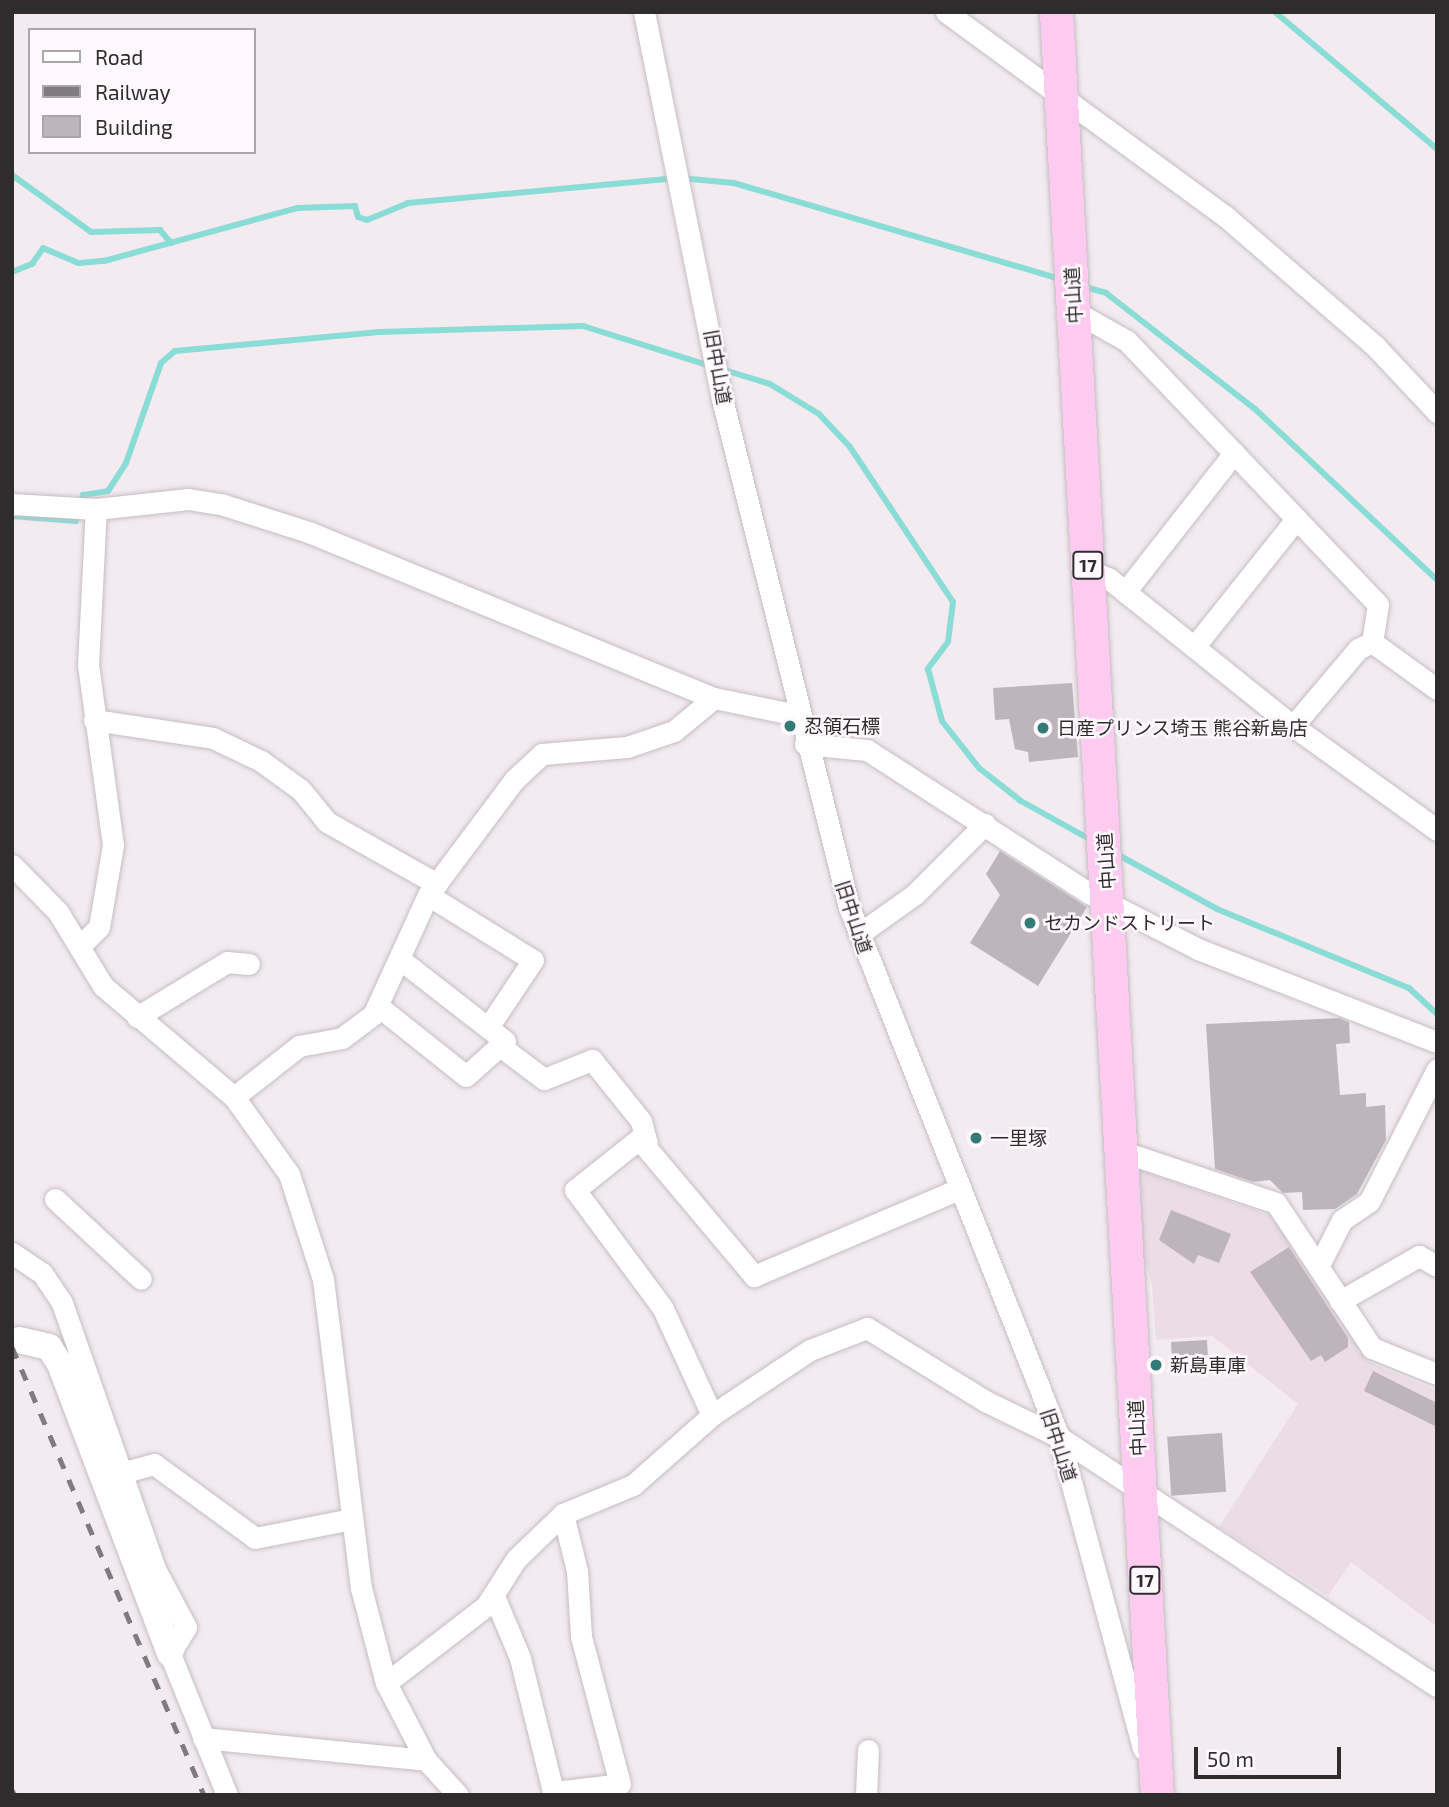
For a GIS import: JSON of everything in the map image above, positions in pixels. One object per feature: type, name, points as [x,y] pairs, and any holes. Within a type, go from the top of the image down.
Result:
[{"type":"highway","name":"中山道","points":[[1056,12],[1124,1152],[1156,1795]]},
{"type":"street","name":"旧中山道","points":[[644,12],[673,165],[720,382],[797,715],[859,934],[1059,1437],[1156,1795]]},
{"type":"street","points":[[946,12],[1225,216],[1375,346],[1437,412]]},
{"type":"street","points":[[1073,293],[1127,341],[1378,605],[1372,642]]},
{"type":"street","points":[[1125,592],[1234,453]]},
{"type":"street","points":[[12,504],[88,508],[188,499],[224,505],[311,533],[714,698],[797,715]]},
{"type":"street","points":[[81,945],[102,917],[113,845],[88,665],[88,508]]},
{"type":"street","points":[[1194,647],[1296,519]]},
{"type":"street","points":[[1088,571],[1125,592],[1293,726],[1437,830]]},
{"type":"street","points":[[1372,642],[1437,689]]},
{"type":"street","points":[[1293,726],[1358,649],[1372,642]]},
{"type":"street","points":[[234,1097],[299,1046],[342,1038],[378,1006],[433,890],[513,780],[542,754],[627,747],[662,735],[714,698]]},
{"type":"street","points":[[94,720],[213,738],[261,761],[301,790],[327,822],[433,890],[533,960],[489,1026]]},
{"type":"street","points":[[805,744],[867,750],[1108,901],[1198,949],[1437,1042]]},
{"type":"street","points":[[859,934],[915,894],[985,824]]},
{"type":"street","points":[[12,865],[81,945],[103,986],[234,1097],[289,1174],[323,1279],[361,1588],[386,1683],[426,1760],[458,1795]]},
{"type":"street","points":[[378,1006],[466,1076],[505,1041],[401,960]]},
{"type":"street","points":[[137,1017],[226,962],[249,964]]},
{"type":"street","points":[[500,1046],[544,1079],[592,1060],[641,1121],[647,1143],[754,1276],[959,1189]]},
{"type":"street","points":[[1318,1267],[1342,1220],[1369,1202],[1437,1069]]},
{"type":"street","points":[[647,1143],[639,1139],[575,1190],[662,1307],[712,1415]]},
{"type":"street","points":[[1124,1152],[1276,1203],[1372,1348],[1437,1374]]},
{"type":"street","points":[[55,1199],[141,1279]]},
{"type":"street","points":[[12,1253],[42,1273],[62,1303],[155,1569],[186,1628],[170,1654]]},
{"type":"street","points":[[1340,1301],[1419,1256],[1437,1266]]},
{"type":"street","points":[[386,1683],[494,1596],[516,1559],[563,1514],[633,1485],[712,1415],[810,1350],[867,1328],[1059,1437],[1140,1493],[1437,1686]]},
{"type":"street","points":[[19,1340],[49,1348],[60,1364],[170,1654],[227,1795]]},
{"type":"street","points":[[121,1473],[154,1464],[255,1538],[352,1519]]},
{"type":"street","points":[[494,1596],[520,1657],[554,1793],[620,1784],[581,1636],[577,1571],[563,1514]]},
{"type":"street","points":[[203,1738],[426,1760]]},
{"type":"street","points":[[866,1795],[868,1750]]},
{"type":"shaded area","points":[[1140,1170],[1271,1216],[1369,1362],[1437,1391],[1437,1627],[1351,1562],[1328,1596],[1219,1527],[1298,1404],[1212,1336],[1156,1340],[1152,1285],[1141,1250]]},
{"type":"building","name":"日産プリンス埼玉 熊谷新島店","points":[[1072,683],[1078,757],[1029,762],[1028,752],[1015,749],[1009,719],[995,720],[993,688]]},
{"type":"building","name":"セカンドストリート","points":[[1000,851],[1087,907],[1038,986],[970,943],[1000,895],[986,874]]},
{"type":"building","points":[[1340,1018],[1349,1022],[1350,1043],[1336,1044],[1340,1095],[1366,1093],[1366,1107],[1385,1105],[1386,1140],[1357,1194],[1335,1209],[1303,1210],[1302,1192],[1283,1193],[1270,1180],[1253,1182],[1215,1169],[1206,1024]]},
{"type":"building","points":[[1171,1210],[1231,1234],[1219,1263],[1198,1255],[1194,1264],[1159,1240]]},
{"type":"building","points":[[1289,1247],[1348,1338],[1348,1347],[1325,1362],[1321,1355],[1311,1361],[1250,1272]]},
{"type":"building","points":[[1207,1340],[1208,1358],[1172,1360],[1171,1342]]},
{"type":"building","points":[[1373,1371],[1437,1403],[1437,1427],[1364,1391]]},
{"type":"building","points":[[1222,1433],[1226,1492],[1171,1496],[1167,1437]]},
{"type":"waterway","points":[[1275,12],[1437,149]]},
{"type":"waterway","points":[[12,175],[91,232],[160,230],[171,243]]},
{"type":"waterway","points":[[12,272],[32,264],[43,248],[79,263],[104,261],[298,208],[355,206],[358,217],[367,220],[408,203],[680,178],[734,183],[1061,279]]},
{"type":"waterway","points":[[1082,286],[1106,293],[1255,409],[1437,580]]},
{"type":"waterway","points":[[12,516],[76,521],[83,495],[108,491],[126,463],[161,363],[175,351],[379,332],[583,326],[711,366]]},
{"type":"waterway","points":[[721,369],[770,384],[819,414],[850,447],[953,602],[948,642],[928,669],[942,721],[979,768],[1021,801],[1091,840]]},
{"type":"waterway","points":[[1113,852],[1217,909],[1409,988],[1437,1014]]},
{"type":"railway","points":[[12,1347],[204,1795]]},
{"type":"railway","points":[[12,1790],[15,1795]]},
{"type":"place","name":"忍領石標","points":[[790,726]]},
{"type":"place","name":"日産プリンス埼玉 熊谷新島店","points":[[1043,728]]},
{"type":"place","name":"セカンドストリート","points":[[1030,923]]},
{"type":"place","name":"一里塚","points":[[976,1138]]},
{"type":"place","name":"新島車庫","points":[[1156,1365]]}]
